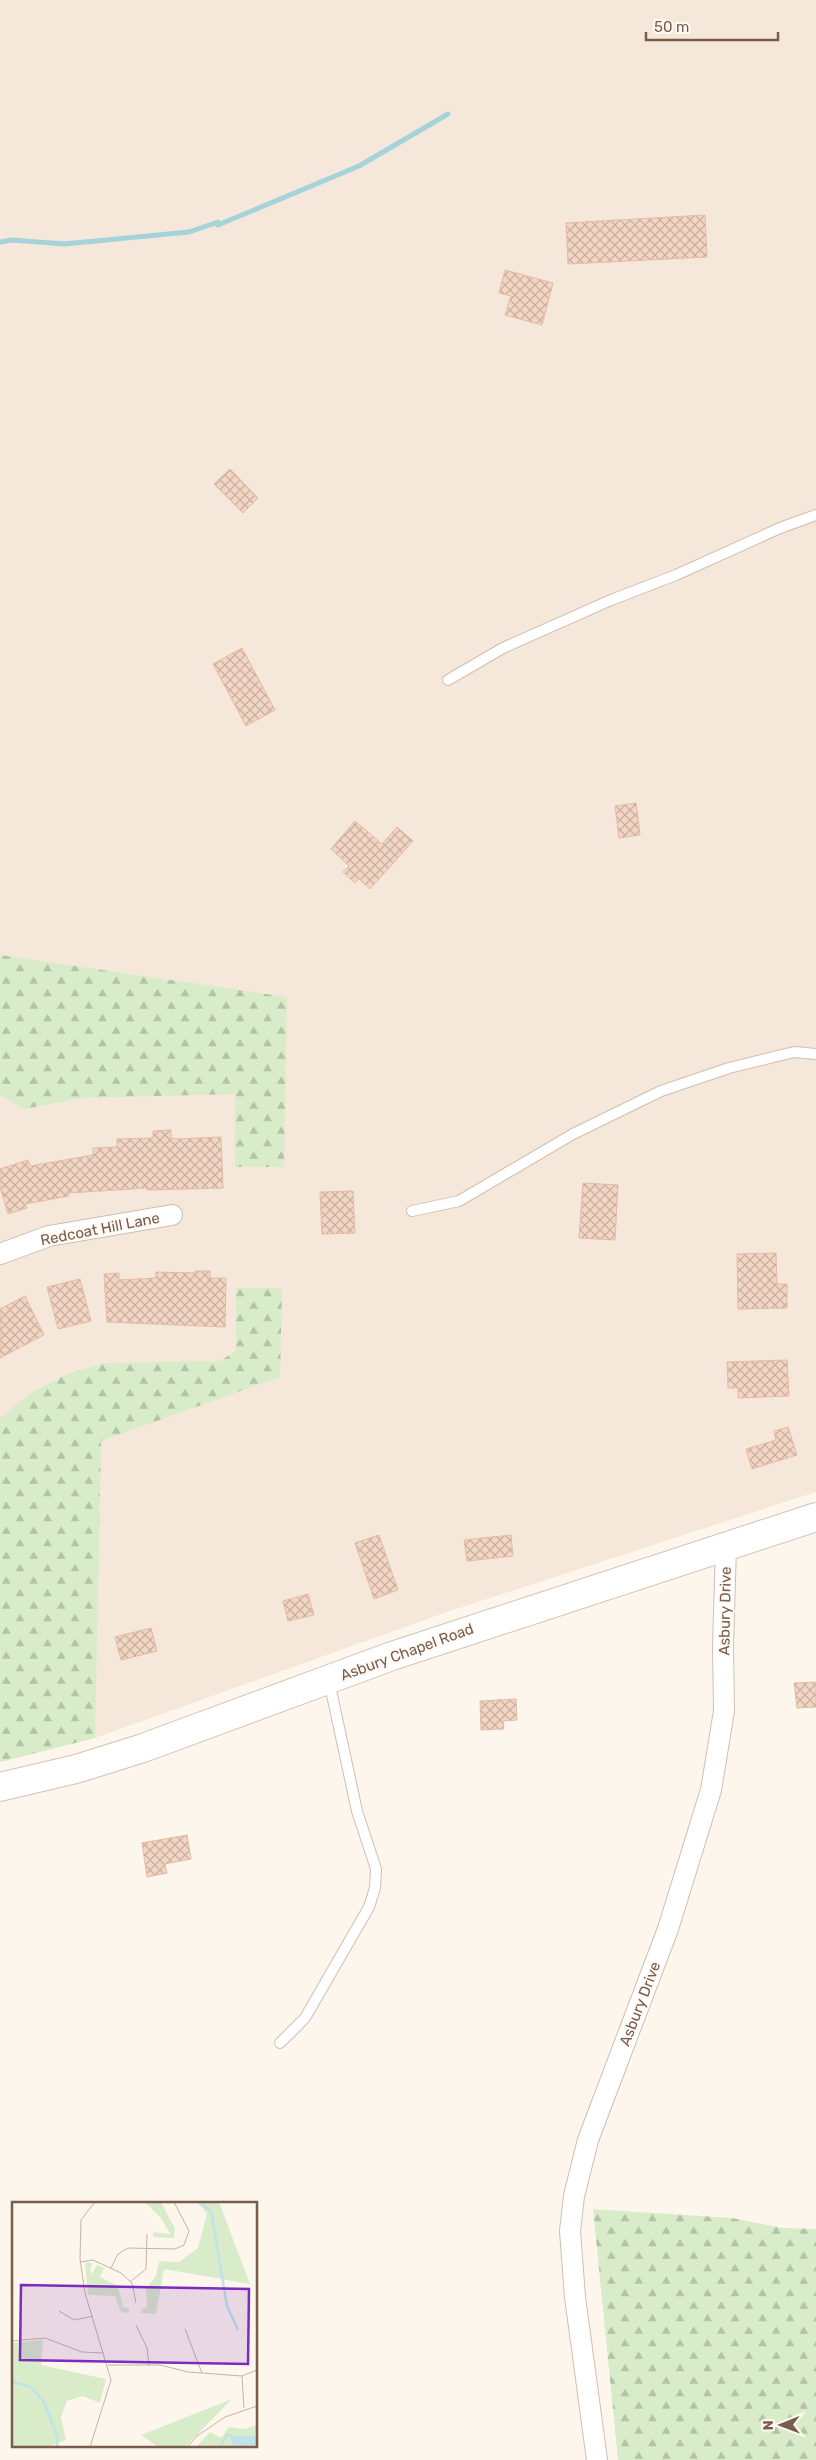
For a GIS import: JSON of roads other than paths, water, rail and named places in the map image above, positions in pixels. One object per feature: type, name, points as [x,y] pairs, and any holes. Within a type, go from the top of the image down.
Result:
[{"type":"main road","name":"Asbury Chapel Road","points":[[0,1787],[76,1769],[143,1748],[493,1621],[816,1517]]},
{"type":"street","name":"Redcoat Hill Lane","points":[[0,1254],[50,1236],[172,1215]]},
{"type":"street","name":"Asbury Drive","points":[[597,2460],[575,2297],[570,2230],[574,2196],[588,2140],[668,1929],[711,1790],[724,1711],[723,1646],[726,1546]]},
{"type":"lane","points":[[448,680],[503,648],[612,600],[676,575],[780,528],[816,515]]},
{"type":"lane","points":[[412,1211],[458,1201],[573,1134],[660,1091],[729,1068],[794,1052],[816,1054]]},
{"type":"lane","points":[[280,2043],[305,2018],[369,1907],[375,1888],[376,1869],[357,1811],[329,1679]]},
{"type":"waterway","points":[[0,242],[12,240],[64,244],[189,232],[218,222],[218,225],[359,166],[448,114]]}]
